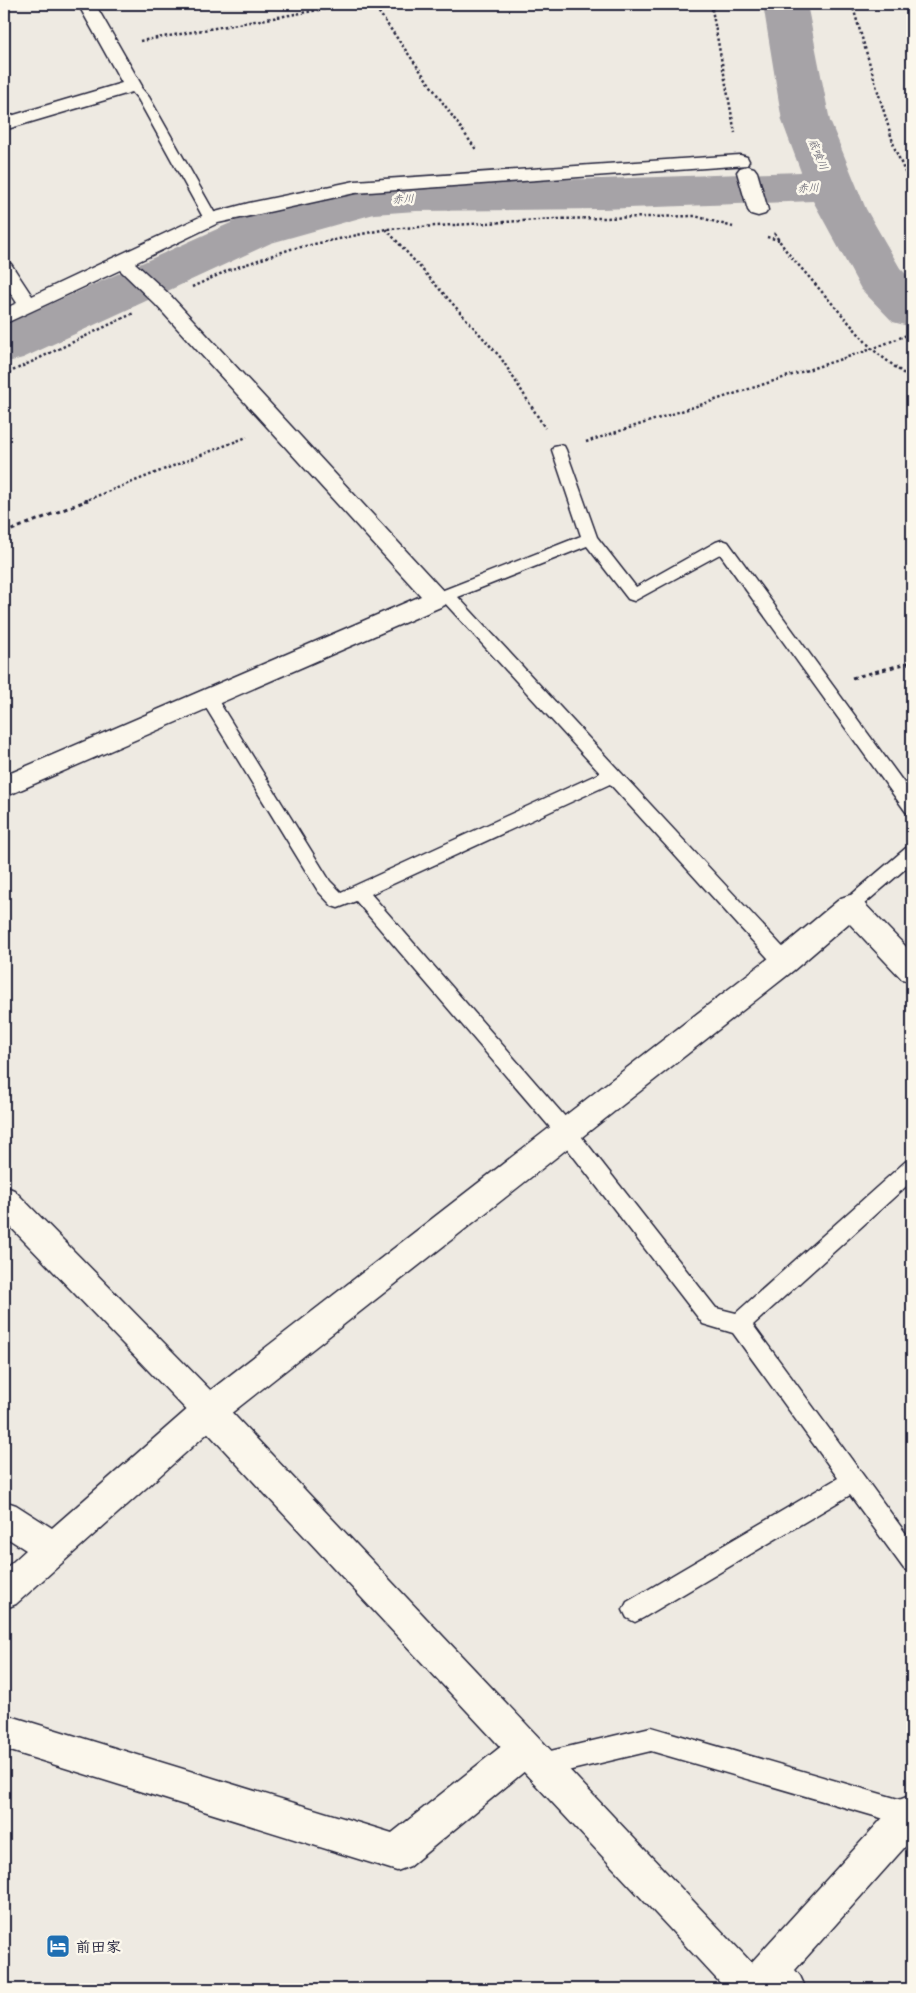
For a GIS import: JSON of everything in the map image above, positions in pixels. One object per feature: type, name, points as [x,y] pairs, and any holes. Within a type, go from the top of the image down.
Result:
[{"type":"street","points":[[4,124],[134,86],[87,4]]},
{"type":"street","points":[[4,317],[211,219],[266,205],[354,187],[495,176],[744,166],[758,210]]},
{"type":"street","points":[[4,787],[442,597],[277,425],[163,300],[122,261]]},
{"type":"street","points":[[4,268],[28,305]]},
{"type":"street","points":[[4,1592],[209,1411],[567,1133],[784,962],[850,906],[912,971]]},
{"type":"street","points":[[4,1200],[209,1411],[534,1757],[765,1985],[912,1815]]},
{"type":"street","points":[[4,1517],[53,1548]]},
{"type":"street","points":[[4,1731],[397,1854],[534,1757]]},
{"type":"lane","points":[[134,86],[143,97],[211,219]]},
{"type":"lane","points":[[559,450],[590,539],[634,595],[722,546],[912,807]]},
{"type":"lane","points":[[590,539],[442,597],[613,776],[784,962]]},
{"type":"lane","points":[[208,698],[324,886],[338,900],[613,776]]},
{"type":"lane","points":[[850,906],[912,853]]},
{"type":"lane","points":[[358,891],[567,1133],[710,1317],[739,1324],[912,1562]]},
{"type":"lane","points":[[739,1324],[912,1168]]},
{"type":"lane","points":[[635,1610],[853,1481]]},
{"type":"lane","points":[[534,1757],[651,1739],[912,1815]]},
{"type":"path","points":[[110,46],[353,4]]},
{"type":"path","points":[[373,4],[495,176]]},
{"type":"path","points":[[711,4],[744,166]]},
{"type":"path","points":[[852,4],[895,149],[912,188]]},
{"type":"path","points":[[758,210],[779,240],[831,305],[872,350],[912,380]]},
{"type":"path","points":[[4,375],[229,270],[291,249],[386,229],[555,220],[695,216],[742,229]]},
{"type":"path","points":[[386,229],[501,358],[559,450],[872,350],[912,333]]},
{"type":"path","points":[[760,234],[779,240]]},
{"type":"path","points":[[4,534],[277,425]]},
{"type":"path","points":[[823,685],[912,662]]},
{"type":"waterway","name":"底喰川","points":[[785,4],[806,121],[831,186]]},
{"type":"waterway","name":"赤川","points":[[4,346],[253,232],[371,199],[416,196],[602,194],[831,186]]},
{"type":"waterway","name":"底喰川","points":[[831,186],[841,209],[879,277],[912,310]]},
{"type":"place","name":"前田家","points":[[58,1946]]}]
